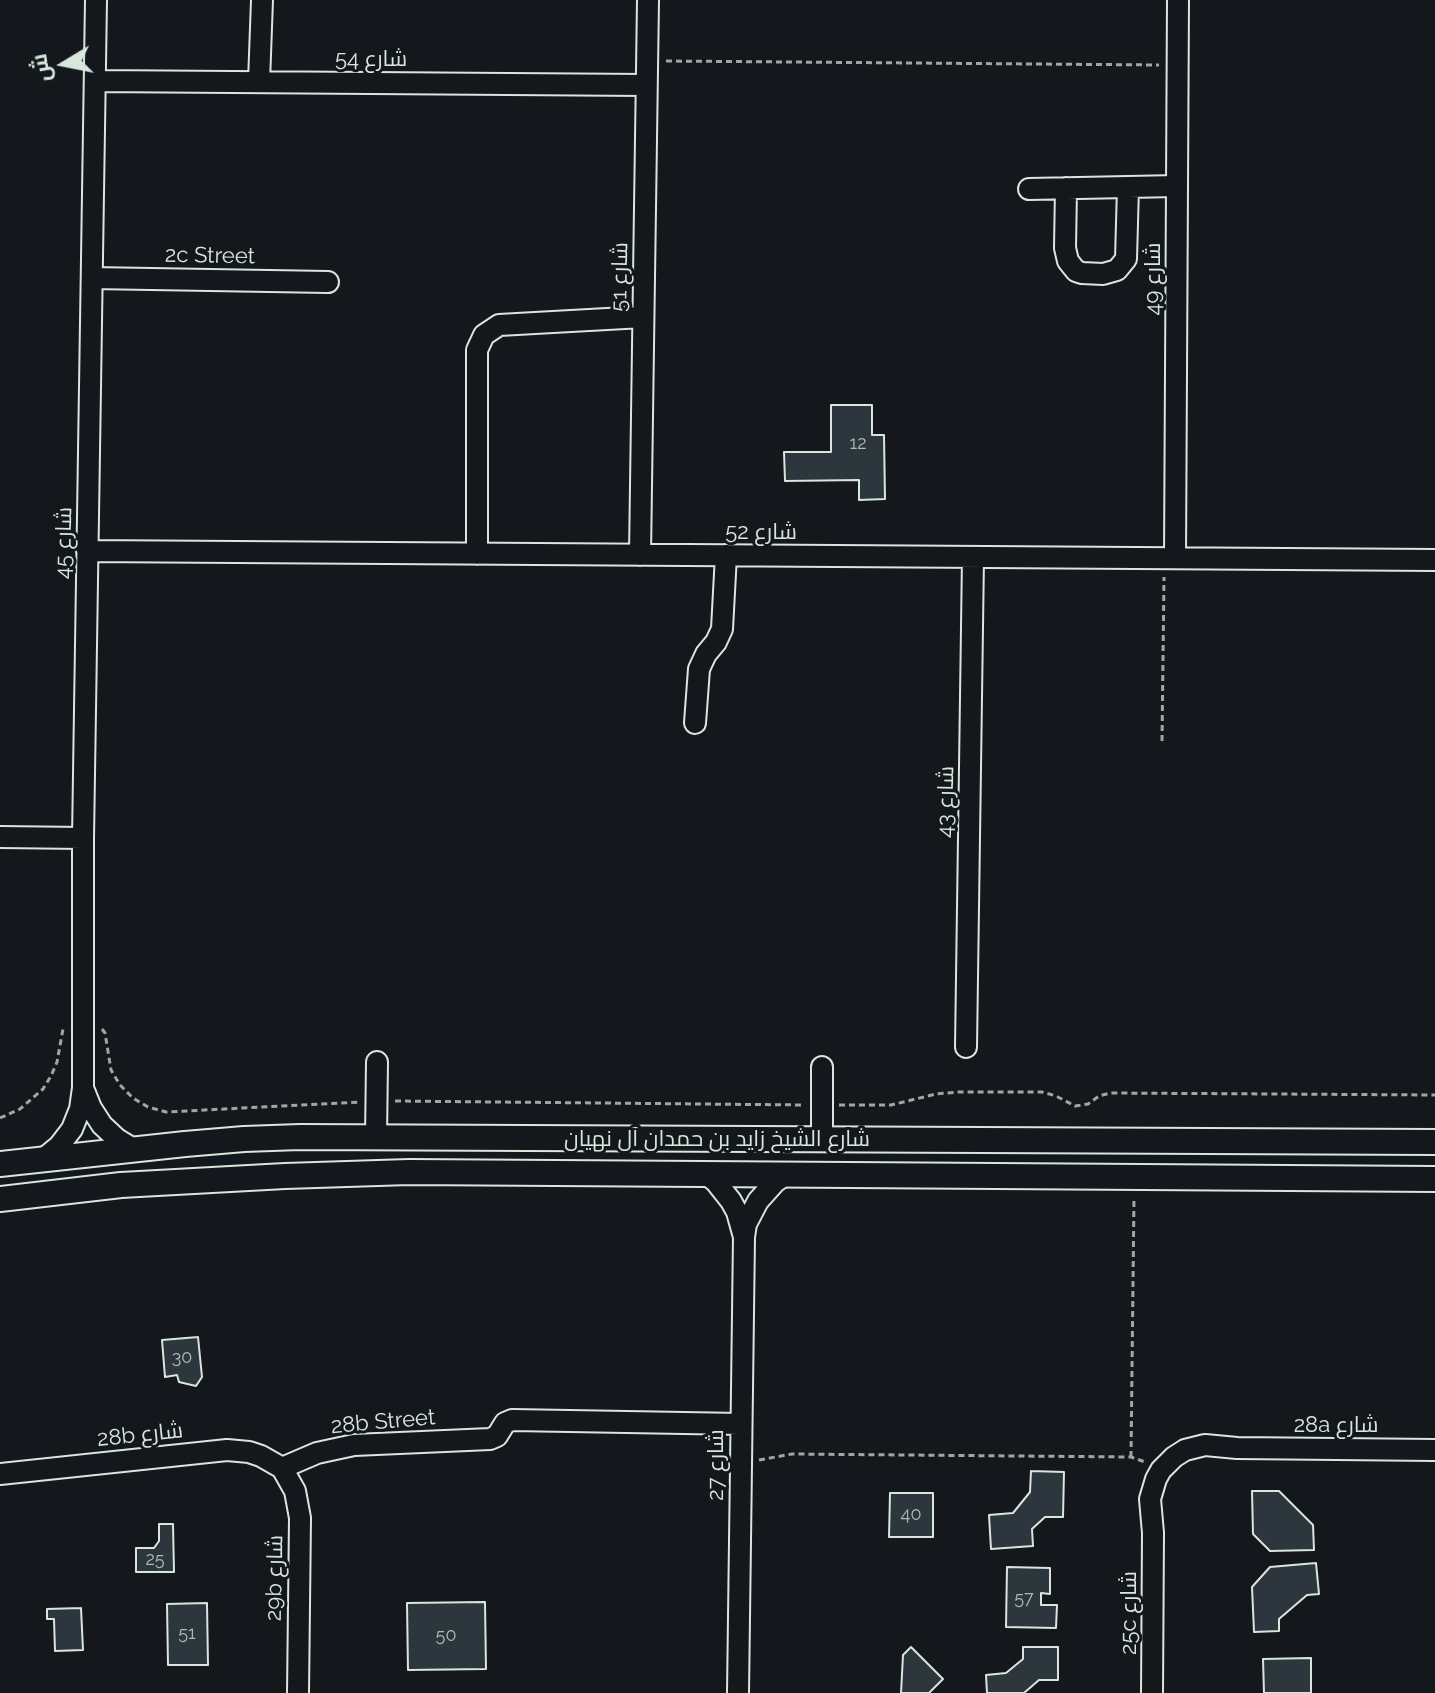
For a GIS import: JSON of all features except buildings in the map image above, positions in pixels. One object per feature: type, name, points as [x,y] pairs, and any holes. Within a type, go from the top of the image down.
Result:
[{"type":"main road","points":[[285,1176],[285,1163],[300,1152],[376,1148],[420,1138]]},
{"type":"main road","name":"شارع الشيخ زايد بن حمدان آل نهيان","points":[[0,1164],[244,1139],[1435,1142]]},
{"type":"main road","points":[[121,1185],[172,1171],[238,1163],[246,1155],[244,1139]]},
{"type":"main road","name":"شارع الشيخ زايد بن حمدان آل نهيان","points":[[0,1199],[121,1185],[285,1176],[455,1172],[1435,1179]]},
{"type":"street","name":"شارع 45","points":[[42,1160],[59,1146],[72,1129],[80,1109],[83,1088],[83,838],[96,0]]},
{"type":"street","points":[[259,82],[262,0]]},
{"type":"street","name":"شارع 51","points":[[640,555],[648,0]]},
{"type":"street","name":"شارع 49","points":[[1170,558],[1178,0]]},
{"type":"street","name":"شارع 54","points":[[95,81],[646,85]]},
{"type":"street","points":[[1029,189],[1177,186]]},
{"type":"street","points":[[1066,188],[1065,248],[1068,261],[1076,271],[1103,274],[1117,270],[1126,259],[1128,187]]},
{"type":"street","name":"2c Street","points":[[92,278],[328,282]]},
{"type":"street","points":[[477,554],[477,350],[484,335],[499,325],[507,324],[643,317]]},
{"type":"street","name":"شارع 52","points":[[87,551],[1435,560]]},
{"type":"street","points":[[695,723],[699,669],[722,629],[726,555]]},
{"type":"street","name":"شارع 43","points":[[966,1047],[973,557]]},
{"type":"street","points":[[0,837],[83,838]]},
{"type":"street","points":[[376,1137],[377,1062]]},
{"type":"street","points":[[822,1067],[822,1139]]},
{"type":"street","name":"شارع 45","points":[[83,1088],[102,1125],[135,1150]]},
{"type":"street","name":"شارع 27","points":[[706,1174],[731,1201],[744,1237]]},
{"type":"street","name":"شارع 27","points":[[738,1693],[744,1237],[746,1224],[758,1201],[785,1175]]},
{"type":"street","name":"28b Street","points":[[282,1468],[317,1453],[354,1445],[490,1439],[512,1420],[741,1424]]},
{"type":"street","name":"28a شارع","points":[[1172,1465],[1185,1450],[1205,1445],[1435,1450]]},
{"type":"street","name":"28b شارع","points":[[0,1474],[227,1450],[249,1452],[282,1468]]},
{"type":"street","name":"25c شارع","points":[[1152,1693],[1153,1533],[1163,1494],[1175,1475],[1172,1465]]},
{"type":"street","name":"29b شارع","points":[[282,1468],[295,1491],[300,1518],[298,1693]]},
{"type":"path","points":[[647,61],[1177,65]]},
{"type":"path","points":[[1162,741],[1170,558]]},
{"type":"path","points":[[0,1118],[20,1109],[43,1089],[57,1062],[62,1030],[71,1022],[102,1027],[111,1070],[120,1085],[148,1107],[166,1112],[376,1102],[891,1105],[958,1092],[1042,1092],[1075,1106],[1088,1104],[1110,1093],[1435,1095]]},
{"type":"path","points":[[1131,1457],[1134,1177]]},
{"type":"path","points":[[740,1468],[765,1458],[792,1454],[1131,1457],[1172,1465]]}]
